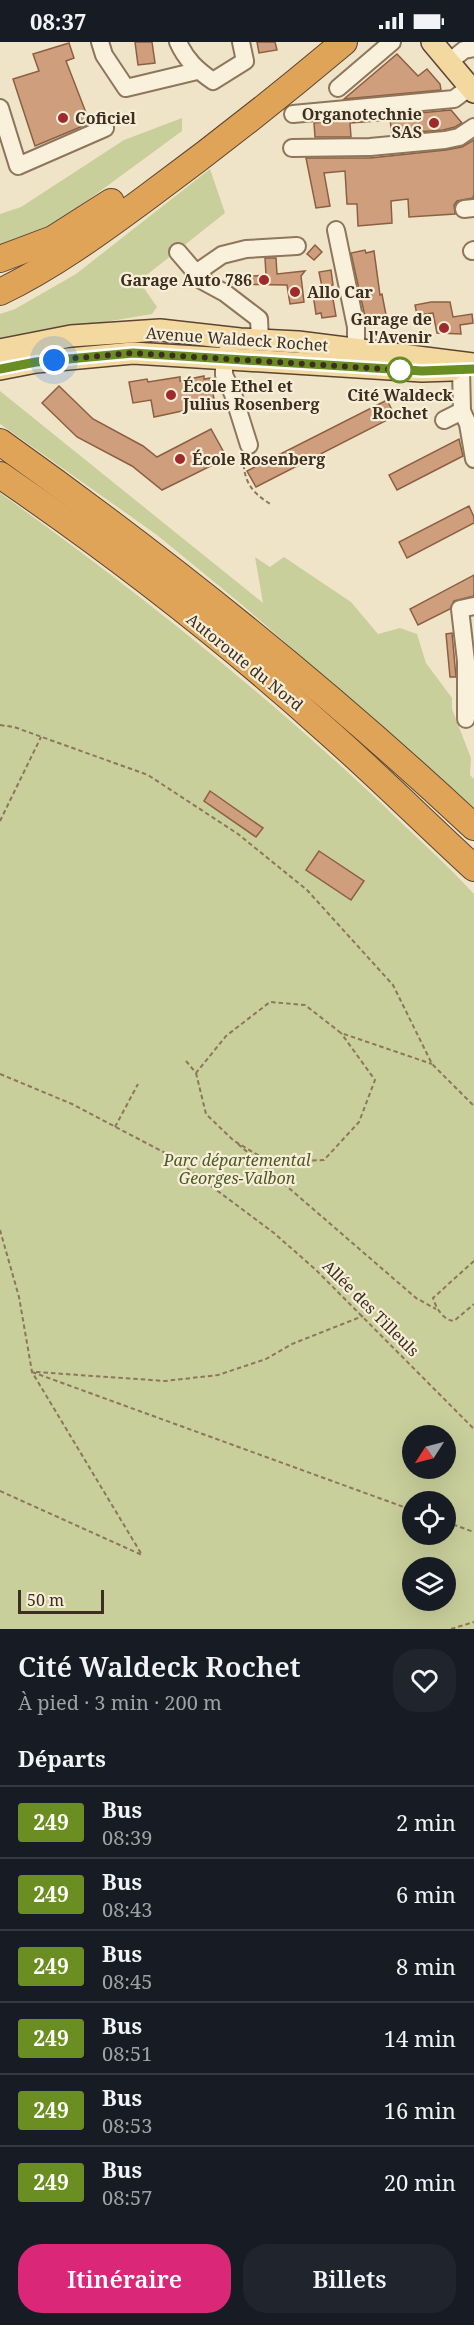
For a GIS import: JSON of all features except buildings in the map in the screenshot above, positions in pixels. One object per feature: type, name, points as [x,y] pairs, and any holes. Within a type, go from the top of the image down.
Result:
[{"type":"highway","points":[[0,292],[75,248],[196,150],[318,42]]},
{"type":"highway","points":[[0,259],[37,246],[69,230],[124,193],[196,150],[344,42]]},
{"type":"highway","name":"Autoroute du Nord","points":[[0,442],[122,530],[275,652],[351,716],[474,827]]},
{"type":"highway","name":"Autoroute du Nord","points":[[0,475],[93,542],[247,663],[327,730],[472,867]]},
{"type":"main road","points":[[432,42],[472,89]]},
{"type":"main road","name":"Avenue Waldeck Rochet","points":[[0,350],[71,336],[160,330],[356,348],[470,367]]},
{"type":"main road","name":"Avenue Waldeck Rochet","points":[[0,369],[36,362],[133,353],[422,371],[470,367]]},
{"type":"street","points":[[100,42],[104,55],[126,88],[197,71]]},
{"type":"street","points":[[178,42],[184,55],[197,71],[213,81],[245,61],[241,42]]},
{"type":"street","points":[[338,88],[392,42]]},
{"type":"street","points":[[449,62],[464,50],[474,48]]},
{"type":"street","points":[[293,114],[454,99],[472,89]]},
{"type":"street","points":[[0,108],[18,166],[105,128]]},
{"type":"street","points":[[292,148],[370,147],[446,140],[459,137],[474,127]]},
{"type":"street","points":[[336,230],[356,327],[356,348]]},
{"type":"street","points":[[196,273],[222,255],[238,251],[297,246]]},
{"type":"street","points":[[178,252],[201,280],[225,293],[259,319],[250,339],[224,357],[224,375],[233,394],[249,446]]},
{"type":"street","points":[[470,367],[462,411],[468,424],[474,459]]},
{"type":"street","points":[[444,420],[462,411]]},
{"type":"street","points":[[466,719],[466,662],[460,609],[474,606]]},
{"type":"path","points":[[249,446],[243,457],[245,478],[257,496],[272,505]]},
{"type":"path","points":[[0,725],[148,775],[238,834],[308,890],[393,985],[432,1064],[474,1106]]},
{"type":"path","points":[[0,821],[41,737]]},
{"type":"path","points":[[196,1073],[226,1036],[270,1002],[305,1005],[342,1033],[375,1080],[359,1122],[324,1160],[270,1162],[234,1141]]},
{"type":"path","points":[[342,1033],[432,1064]]},
{"type":"path","points":[[186,1061],[196,1073],[206,1114],[234,1141],[416,1298],[436,1309],[450,1321],[454,1321],[474,1304]]},
{"type":"path","name":"Allée des Tilleuls","points":[[0,1074],[72,1104],[169,1155],[274,1233],[363,1316],[474,1429]]},
{"type":"path","points":[[115,1127],[138,1084]]},
{"type":"path","points":[[0,1230],[19,1297],[32,1372],[142,1555],[0,1491]]},
{"type":"path","points":[[436,1309],[433,1298],[474,1261]]},
{"type":"path","points":[[32,1372],[165,1381],[218,1376],[266,1359],[292,1344],[363,1316]]},
{"type":"path","points":[[32,1372],[402,1506]]},
{"type":"path","points":[[456,1526],[474,1532]]},
{"type":"path","points":[[451,1629],[474,1622]]},
{"type":"green space","points":[[182,118],[182,131],[58,222],[19,240],[0,245],[0,214],[21,207],[124,140]]},
{"type":"green space","points":[[210,169],[225,213],[139,281],[157,307],[152,314],[0,342],[0,314],[15,309],[76,274]]},
{"type":"green space","points":[[0,391],[263,603],[255,557],[270,567],[284,557],[351,602],[378,634],[400,628],[417,634],[426,663],[452,698],[452,709],[471,758],[470,775],[474,779],[474,810],[241,604],[157,535],[0,424]]},
{"type":"green space","name":"Parc départemental Georges-Valbon","points":[[0,493],[99,566],[243,680],[335,760],[474,894],[474,1629],[0,1629]]},
{"type":"bus line","name":"249","points":[[0,369],[36,362],[133,353],[422,371],[474,369]]},
{"type":"place","name":"Coficiel","points":[[63,118]]},
{"type":"place","name":"Organotechnie SAS","points":[[434,123]]},
{"type":"place","name":"Garage Auto 786","points":[[264,280]]},
{"type":"place","name":"Allo Car","points":[[295,292]]},
{"type":"place","name":"Garage de l'Avenir","points":[[444,328]]},
{"type":"place","name":"Cité Waldeck Rochet","points":[[400,370]]},
{"type":"place","name":"École Ethel et Julius Rosenberg","points":[[171,395]]},
{"type":"place","name":"École Rosenberg","points":[[180,459]]},
{"type":"route","points":[[54,360],[133,353],[400,370]]}]
